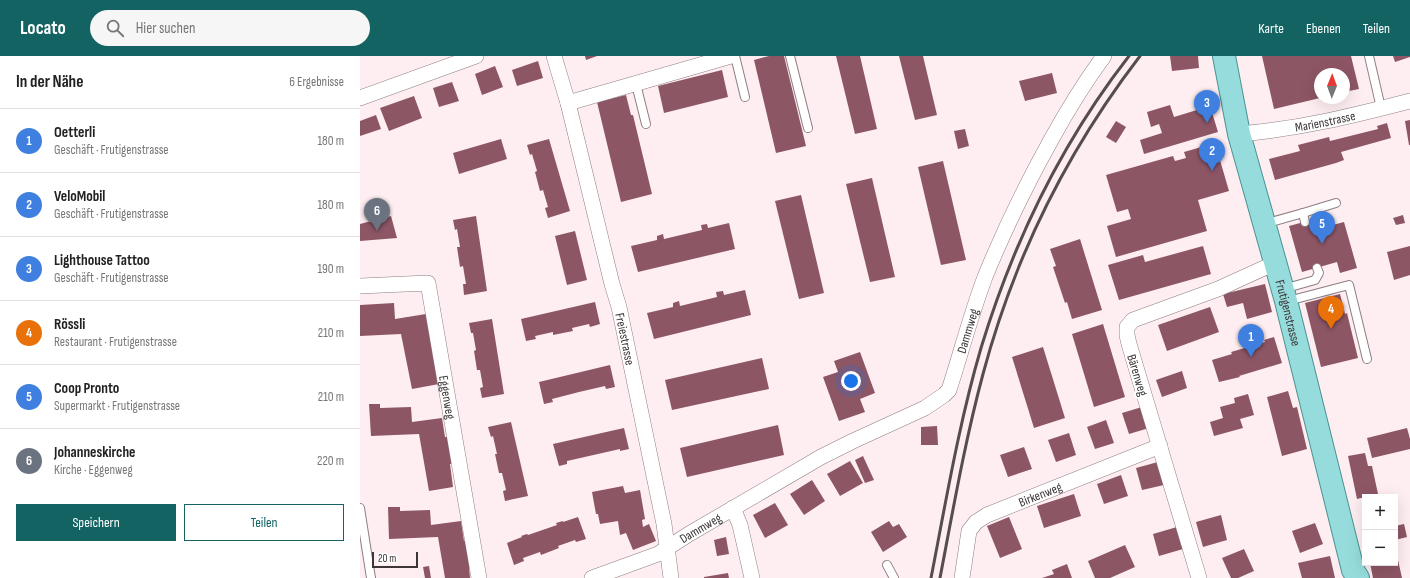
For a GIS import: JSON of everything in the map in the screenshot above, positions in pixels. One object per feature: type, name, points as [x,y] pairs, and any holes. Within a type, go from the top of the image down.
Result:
[{"type":"main road","name":"Frutigenstrasse","points":[[1224,56],[1239,134],[1284,296],[1355,575]]},
{"type":"street","points":[[360,98],[476,56]]},
{"type":"street","name":"Freiestrasse","points":[[554,56],[568,103],[612,284],[619,307],[660,501],[671,578]]},
{"type":"street","points":[[568,103],[731,56]]},
{"type":"street","name":"Dammweg","points":[[668,549],[689,534],[821,457],[925,408],[949,390],[984,279],[1011,215],[1059,125],[1104,56]]},
{"type":"street","name":"Marienstrasse","points":[[1239,134],[1296,128],[1333,121],[1410,101]]},
{"type":"street","name":"Bärenweg","points":[[1199,578],[1129,344],[1127,327],[1133,320],[1218,289],[1275,263]]},
{"type":"street","name":"Eggenweg","points":[[360,286],[428,283],[479,578]]},
{"type":"street","name":"Birkenweg","points":[[962,578],[969,531],[976,522],[987,515],[1160,446]]},
{"type":"street","name":"Dammweg","points":[[733,508],[740,525],[752,578]]},
{"type":"street","points":[[592,578],[643,560],[668,549]]},
{"type":"lane","points":[[735,56],[745,96]]},
{"type":"lane","points":[[790,56],[808,128]]},
{"type":"lane","points":[[1369,56],[1381,108]]},
{"type":"lane","points":[[636,84],[646,124]]},
{"type":"lane","points":[[1264,224],[1336,203]]},
{"type":"lane","points":[[1303,213],[1305,222]]},
{"type":"lane","points":[[1284,296],[1315,280],[1319,273],[1317,268]]},
{"type":"lane","points":[[1284,296],[1349,286],[1367,359]]},
{"type":"lane","points":[[360,508],[371,578]]},
{"type":"lane","points":[[887,565],[894,578]]},
{"type":"building","points":[[585,56],[597,56],[586,60]]},
{"type":"building","points":[[769,56],[784,56],[806,146],[776,153],[754,60]]},
{"type":"building","points":[[836,56],[860,56],[877,129],[855,134]]},
{"type":"building","points":[[899,56],[923,56],[937,115],[915,120]]},
{"type":"building","points":[[1170,56],[1198,56],[1199,68],[1172,71]]},
{"type":"building","points":[[1262,56],[1351,56],[1359,89],[1350,91],[1350,68],[1314,68],[1314,99],[1274,109]]},
{"type":"building","points":[[1393,56],[1410,56],[1410,57],[1395,62]]},
{"type":"building","points":[[538,61],[543,78],[517,86],[512,70]]},
{"type":"building","points":[[495,66],[503,87],[482,95],[475,74]]},
{"type":"building","points":[[722,70],[728,97],[664,113],[658,86]]},
{"type":"building","points":[[1052,73],[1057,93],[1025,101],[1019,81]]},
{"type":"building","points":[[452,82],[459,101],[439,107],[433,88]]},
{"type":"building","points":[[626,95],[631,115],[633,115],[652,194],[621,202],[597,102]]},
{"type":"building","points":[[414,96],[422,118],[389,131],[380,108]]},
{"type":"building","points":[[1170,105],[1174,117],[1210,106],[1218,132],[1144,154],[1140,140],[1162,133],[1159,124],[1151,127],[1147,112]]},
{"type":"building","points":[[376,115],[381,129],[360,136],[360,121]]},
{"type":"building","points":[[1410,120],[1410,145],[1409,145],[1405,121]]},
{"type":"building","points":[[1116,121],[1126,127],[1116,143],[1106,137]]},
{"type":"building","points":[[1387,123],[1391,138],[1341,152],[1344,160],[1336,163],[1275,180],[1269,159],[1300,151],[1298,145],[1329,137],[1330,141],[1378,129],[1377,126]]},
{"type":"building","points":[[965,129],[969,146],[958,149],[954,131]]},
{"type":"building","points":[[501,139],[507,159],[459,174],[453,153]]},
{"type":"building","points":[[549,139],[570,211],[548,218],[545,208],[548,207],[543,190],[540,191],[535,172],[537,171],[532,154],[530,155],[527,145]]},
{"type":"building","points":[[1215,143],[1229,191],[1198,200],[1207,231],[1116,257],[1107,226],[1131,219],[1128,209],[1117,212],[1106,175],[1173,156],[1175,161],[1186,158],[1184,152]]},
{"type":"building","points":[[943,161],[966,260],[941,265],[918,167]]},
{"type":"building","points":[[872,178],[895,277],[870,282],[846,184]]},
{"type":"building","points":[[801,195],[824,293],[799,299],[775,201]]},
{"type":"building","points":[[1403,215],[1405,223],[1396,225],[1393,218]]},
{"type":"building","points":[[391,216],[397,238],[360,241],[360,224]]},
{"type":"building","points":[[476,216],[487,291],[464,295],[463,284],[466,284],[463,266],[460,267],[457,247],[460,247],[457,229],[455,230],[453,220]]},
{"type":"building","points":[[1326,216],[1329,226],[1344,222],[1357,268],[1340,273],[1337,262],[1302,272],[1289,226]]},
{"type":"building","points":[[729,223],[735,249],[638,272],[631,246],[657,240],[657,236],[663,234],[664,239],[702,230],[701,225],[707,224],[708,228]]},
{"type":"building","points":[[575,231],[587,280],[567,285],[555,236]]},
{"type":"building","points":[[1080,239],[1102,310],[1072,319],[1053,267],[1056,266],[1050,249]]},
{"type":"building","points":[[1203,246],[1211,274],[1119,300],[1108,265],[1143,255],[1145,262]]},
{"type":"building","points":[[1410,246],[1410,275],[1394,280],[1387,252]]},
{"type":"building","points":[[1265,284],[1272,312],[1247,319],[1243,303],[1227,307],[1223,294]]},
{"type":"building","points":[[745,290],[751,315],[654,339],[647,313],[673,307],[673,303],[679,301],[680,306],[717,297],[716,292],[723,291],[724,295]]},
{"type":"building","points":[[1340,294],[1345,314],[1347,313],[1358,358],[1321,367],[1305,303]]},
{"type":"building","points":[[595,302],[600,324],[590,327],[589,324],[572,328],[573,331],[553,335],[553,332],[535,336],[536,339],[526,341],[521,319]]},
{"type":"building","points":[[394,303],[395,319],[426,314],[439,384],[412,389],[401,334],[360,336],[360,305]]},
{"type":"building","points":[[1210,307],[1219,332],[1167,351],[1158,325]]},
{"type":"building","points":[[492,319],[504,394],[482,398],[480,388],[483,387],[480,370],[477,370],[474,351],[476,350],[473,333],[471,333],[469,323]]},
{"type":"building","points":[[1103,324],[1125,397],[1094,407],[1072,334]]},
{"type":"building","points":[[1274,337],[1282,363],[1239,376],[1240,377],[1219,382],[1212,360],[1232,354],[1231,352],[1265,342],[1264,340]]},
{"type":"building","points":[[1043,347],[1065,418],[1034,428],[1012,357]]},
{"type":"building","points":[[860,352],[875,393],[860,399],[865,412],[839,421],[823,377],[838,372],[834,361]]},
{"type":"building","points":[[762,358],[769,389],[672,410],[665,380]]},
{"type":"building","points":[[610,365],[615,387],[606,389],[605,386],[579,392],[552,399],[553,402],[544,404],[539,382]]},
{"type":"building","points":[[1182,371],[1187,388],[1162,397],[1156,380]]},
{"type":"building","points":[[1288,391],[1293,408],[1297,407],[1307,449],[1282,456],[1267,397]]},
{"type":"building","points":[[1248,394],[1254,415],[1240,419],[1243,428],[1214,436],[1210,422],[1223,418],[1220,407],[1235,403],[1234,398]]},
{"type":"building","points":[[369,404],[380,404],[380,408],[411,407],[412,422],[442,418],[445,437],[448,437],[452,464],[450,464],[453,487],[429,491],[419,434],[371,436]]},
{"type":"building","points":[[1142,407],[1149,428],[1129,434],[1122,413]]},
{"type":"building","points":[[1106,420],[1114,443],[1095,449],[1087,427]]},
{"type":"building","points":[[511,422],[528,496],[505,501],[503,491],[506,490],[502,473],[499,473],[493,436],[491,437],[488,427]]},
{"type":"building","points":[[778,425],[784,455],[687,477],[680,448]]},
{"type":"building","points":[[937,426],[938,445],[921,445],[921,427]]},
{"type":"building","points":[[624,428],[629,449],[620,451],[620,449],[567,461],[567,464],[559,466],[553,444]]},
{"type":"building","points":[[1407,428],[1410,439],[1410,449],[1372,458],[1367,438]]},
{"type":"building","points":[[1069,433],[1076,455],[1056,462],[1048,440]]},
{"type":"building","points":[[1024,447],[1032,469],[1008,477],[1000,455]]},
{"type":"building","points":[[1365,453],[1368,466],[1372,466],[1378,494],[1362,494],[1362,498],[1357,499],[1348,456]]},
{"type":"building","points":[[863,456],[874,480],[865,483],[855,460]]},
{"type":"building","points":[[850,461],[863,483],[840,496],[827,474]]},
{"type":"building","points":[[1158,462],[1164,485],[1142,490],[1136,468]]},
{"type":"building","points":[[1121,475],[1128,496],[1104,504],[1097,484]]},
{"type":"building","points":[[812,480],[825,501],[804,515],[790,494]]},
{"type":"building","points":[[623,486],[625,493],[640,490],[645,519],[642,520],[643,527],[649,524],[656,541],[633,550],[626,533],[620,535],[618,521],[600,524],[598,514],[596,514],[592,492]]},
{"type":"building","points":[[1074,494],[1081,516],[1044,528],[1037,506]]},
{"type":"building","points":[[775,503],[788,525],[765,538],[753,515]]},
{"type":"building","points":[[388,507],[400,507],[400,511],[430,510],[431,525],[461,521],[464,541],[467,540],[471,567],[469,567],[470,578],[445,578],[438,537],[389,539]]},
{"type":"building","points":[[1221,515],[1227,540],[1203,547],[1196,522]]},
{"type":"building","points":[[578,517],[586,539],[576,542],[575,540],[558,546],[559,548],[541,555],[540,552],[523,558],[524,561],[514,565],[507,543],[522,537],[521,536],[557,525],[556,523]]},
{"type":"building","points":[[1009,517],[1022,549],[1000,558],[987,526]]},
{"type":"building","points":[[889,521],[893,527],[899,524],[907,537],[883,552],[871,532]]},
{"type":"building","points":[[1315,523],[1323,544],[1300,553],[1292,531]]},
{"type":"building","points":[[1404,524],[1407,537],[1398,539],[1398,525]]},
{"type":"building","points":[[1177,527],[1183,549],[1159,556],[1153,534]]},
{"type":"building","points":[[726,537],[729,554],[717,556],[714,540]]},
{"type":"building","points":[[1125,545],[1135,567],[1110,578],[1095,578],[1088,561]]},
{"type":"building","points":[[1244,549],[1254,571],[1238,578],[1231,578],[1222,558]]},
{"type":"building","points":[[1330,556],[1335,578],[1302,578],[1298,563]]},
{"type":"building","points":[[1398,560],[1402,578],[1373,578],[1371,566],[1398,566]]},
{"type":"building","points":[[1067,564],[1072,578],[1042,578],[1054,574],[1052,570]]},
{"type":"building","points":[[429,566],[431,578],[425,578],[423,567]]},
{"type":"building","points":[[728,573],[729,578],[704,578],[704,577]]},
{"type":"railway","points":[[931,578],[953,462],[973,376],[1008,270],[1024,232],[1061,158],[1082,123],[1129,56]]},
{"type":"railway","points":[[940,578],[960,476],[983,374],[1010,289],[1027,247],[1066,168],[1089,129],[1140,56]]},
{"type":"place","name":"Lighthouse Tattoo","points":[[1207,123]]},
{"type":"place","name":"VeloMobil","points":[[1212,171]]},
{"type":"place","name":"Johanneskirche","points":[[377,231]]},
{"type":"place","name":"Coop Pronto","points":[[1322,244]]},
{"type":"place","name":"Rössli","points":[[1331,329]]},
{"type":"place","name":"Oetterli","points":[[1251,357]]}]
